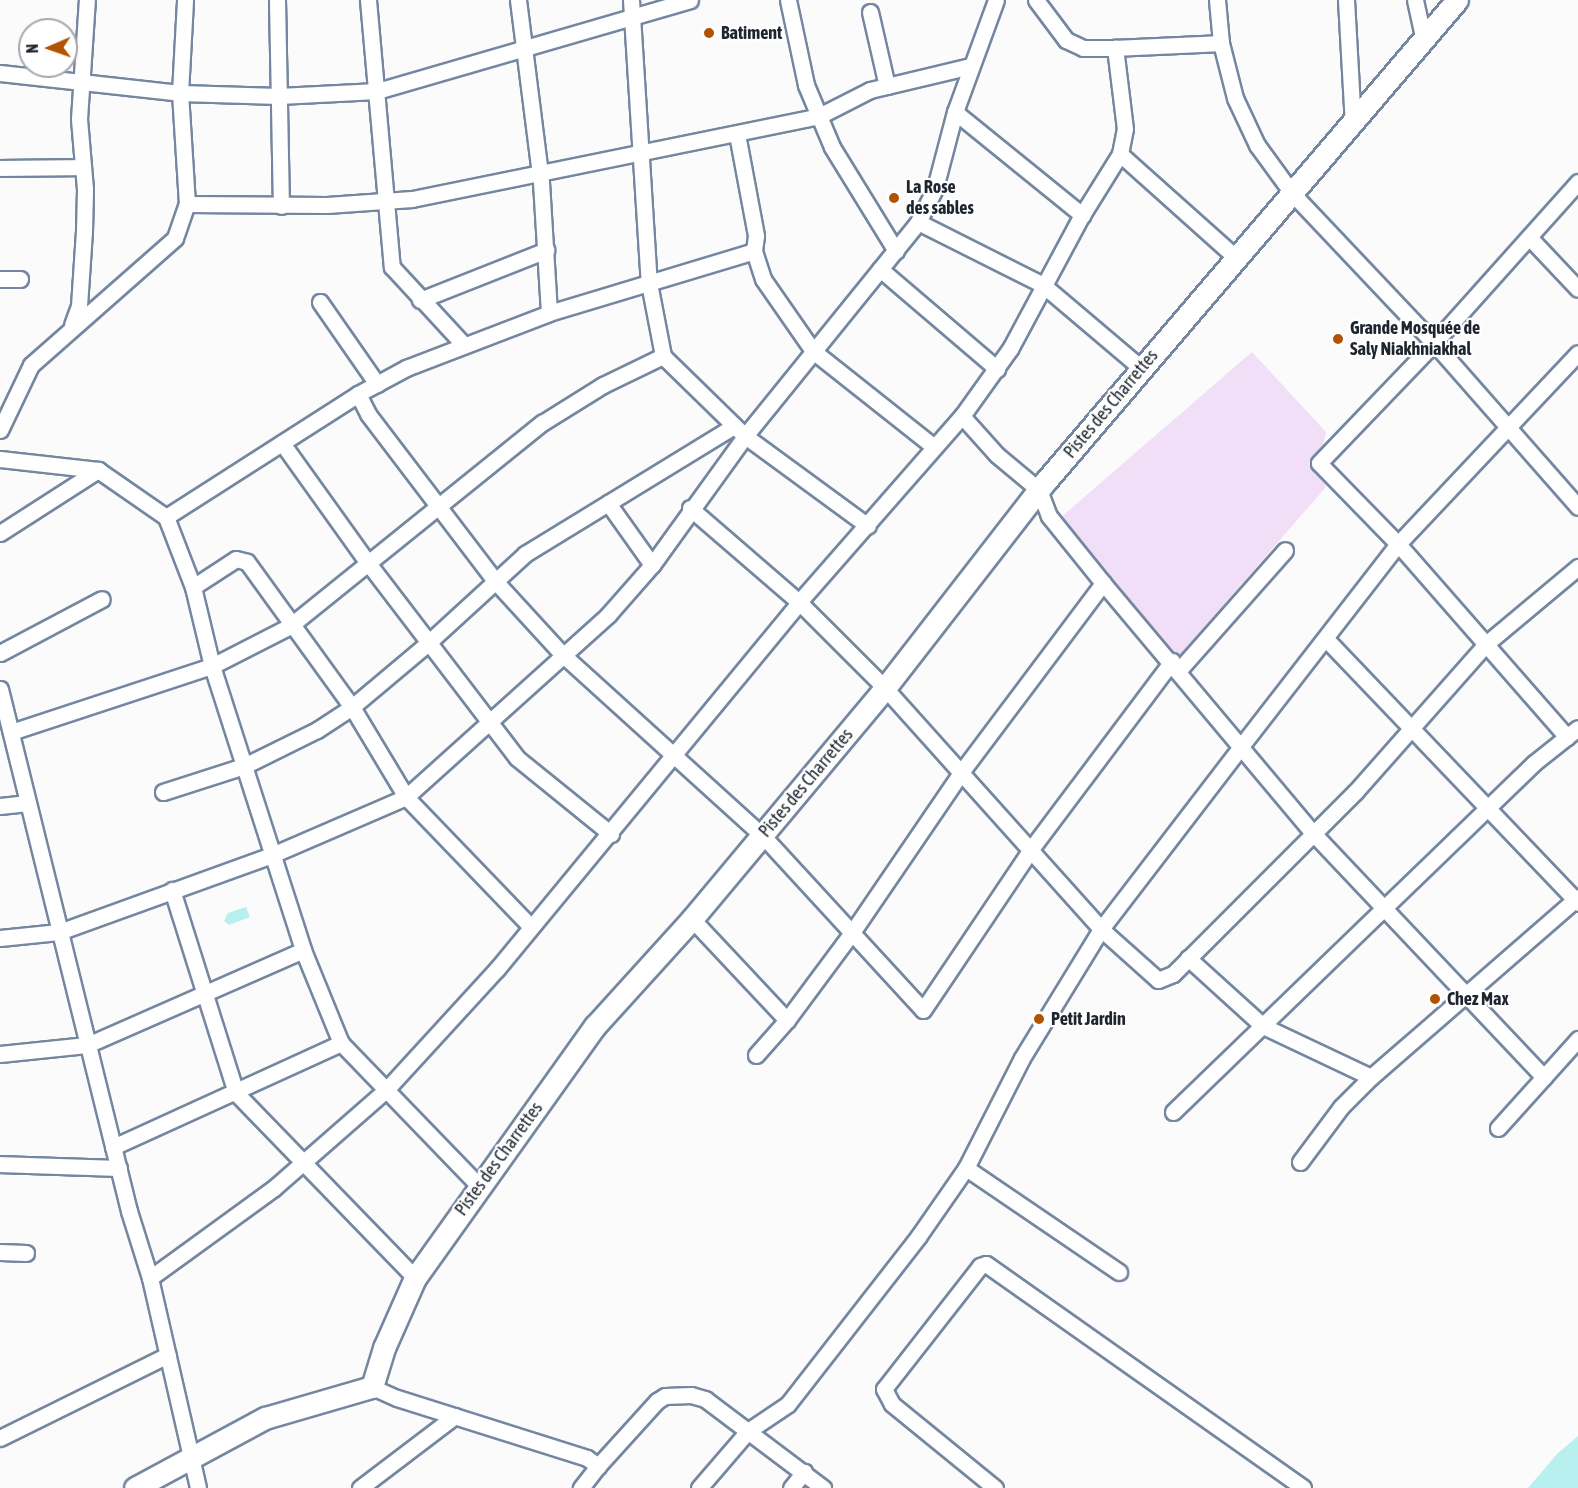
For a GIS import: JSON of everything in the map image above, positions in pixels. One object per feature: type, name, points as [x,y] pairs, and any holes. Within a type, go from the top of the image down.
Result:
[{"type":"main road","name":"Pistes des Charrettes","points":[[372,1387],[384,1348],[415,1278],[595,1026],[763,836],[885,688],[1039,490],[1235,258],[1353,126],[1457,0]]},
{"type":"main road","points":[[135,1488],[265,1418],[372,1387]]},
{"type":"street","points":[[72,325],[79,306],[83,167],[79,119],[87,0]]},
{"type":"street","points":[[0,430],[31,365],[72,325],[175,238],[187,204],[180,93],[185,0]]},
{"type":"street","points":[[277,0],[281,206]]},
{"type":"street","points":[[368,0],[392,267],[463,344]]},
{"type":"street","points":[[518,0],[540,172],[549,313]]},
{"type":"street","points":[[631,0],[639,150],[650,283],[663,356],[739,431],[867,526]]},
{"type":"street","points":[[0,73],[180,93],[279,96],[377,91],[690,0]]},
{"type":"street","points":[[788,0],[806,85],[832,147],[896,250]]},
{"type":"street","points":[[0,938],[59,932],[272,855],[406,796],[486,720],[608,615],[652,565],[739,431],[813,351],[918,222],[935,188],[955,112],[996,0]]},
{"type":"street","points":[[1036,0],[1066,40],[1083,48],[1221,43]]},
{"type":"street","points":[[1217,0],[1221,43],[1245,123],[1292,193],[1434,343],[1578,507]]},
{"type":"street","points":[[1346,0],[1353,126]]},
{"type":"street","points":[[1415,0],[1424,41]]},
{"type":"street","points":[[870,12],[887,86]]},
{"type":"street","points":[[150,1278],[304,1162],[386,1090],[611,834],[673,753],[798,602],[962,416],[997,369],[1023,328],[1043,285],[1082,215],[1120,154],[1125,129],[1115,48]]},
{"type":"street","points":[[187,204],[281,206],[385,204],[639,150],[737,134],[819,116],[848,100],[887,86],[971,66]]},
{"type":"street","points":[[955,112],[1082,215]]},
{"type":"street","points":[[737,134],[756,236],[754,251],[763,279],[813,351],[934,447]]},
{"type":"street","points":[[1120,154],[1235,258]]},
{"type":"street","points":[[0,168],[83,167]]},
{"type":"street","points":[[1173,1112],[1488,808],[1572,733],[1398,544],[1326,473],[1321,460],[1434,343],[1578,182]]},
{"type":"street","points":[[918,222],[1043,285],[1142,369]]},
{"type":"street","points":[[1529,237],[1578,289]]},
{"type":"street","points":[[420,300],[546,249]]},
{"type":"street","points":[[166,517],[358,394],[463,344],[549,313],[754,251]]},
{"type":"street","points":[[880,269],[997,369]]},
{"type":"street","points":[[0,279],[20,279]]},
{"type":"street","points":[[320,302],[377,384]]},
{"type":"street","points":[[699,1488],[748,1431],[781,1410],[801,1389],[918,1237],[966,1168],[1022,1058],[1101,929],[1242,745],[1398,544],[1510,429],[1578,353]]},
{"type":"street","points":[[11,732],[212,666],[290,626],[439,504],[568,405],[663,356]]},
{"type":"street","points":[[358,394],[369,414],[496,582],[562,654],[763,836],[853,931],[923,1010],[1031,849],[1175,666],[1285,550]]},
{"type":"street","points":[[962,416],[997,455],[1039,490],[1049,516],[1313,833],[1386,907],[1544,1077]]},
{"type":"street","points":[[163,792],[244,766],[294,743],[352,707],[428,643],[525,554],[608,503],[739,431]]},
{"type":"street","points":[[282,443],[368,563],[486,720],[518,758],[611,834]]},
{"type":"street","points":[[0,459],[98,470],[166,517],[193,587],[212,666],[303,950],[341,1043],[480,1186]]},
{"type":"street","points":[[0,533],[98,470]]},
{"type":"street","points":[[608,503],[652,565]]},
{"type":"street","points":[[690,508],[798,602],[885,688],[962,771],[1101,929],[1158,980],[1173,974],[1313,833],[1412,730],[1487,643],[1578,567]]},
{"type":"street","points":[[193,587],[241,557],[352,707],[406,796],[531,927]]},
{"type":"street","points":[[756,1055],[787,1020],[853,931],[962,771],[1103,583]]},
{"type":"street","points":[[0,653],[102,599]]},
{"type":"street","points":[[1300,1162],[1341,1107],[1371,1077],[1577,900],[1326,639]]},
{"type":"street","points":[[0,691],[118,1168],[150,1278],[198,1488]]},
{"type":"street","points":[[0,806],[28,803]]},
{"type":"street","points":[[172,890],[236,1093],[415,1278]]},
{"type":"street","points":[[692,919],[787,1020]]},
{"type":"street","points":[[0,1054],[87,1045],[303,950]]},
{"type":"street","points":[[1188,958],[1263,1026],[1371,1077]]},
{"type":"street","points":[[113,1147],[236,1093],[341,1043]]},
{"type":"street","points":[[1498,1128],[1576,1045]]},
{"type":"street","points":[[0,1164],[118,1168]]},
{"type":"street","points":[[966,1168],[1119,1272]]},
{"type":"street","points":[[0,1252],[26,1253]]},
{"type":"street","points":[[995,1488],[892,1404],[884,1389],[980,1266],[986,1264],[1303,1488]]},
{"type":"street","points":[[0,1438],[168,1355]]},
{"type":"street","points":[[372,1387],[455,1416],[574,1452],[598,1466]]},
{"type":"street","points":[[581,1488],[598,1466],[665,1396],[705,1399],[823,1488]]},
{"type":"street","points":[[360,1488],[455,1416]]},
{"type":"street","points":[[791,1488],[804,1472]]},
{"type":"shaded area","points":[[1252,352],[1326,432],[1319,466],[1326,487],[1178,657],[1060,518]]},
{"type":"water","points":[[246,907],[250,917],[229,925],[224,921],[228,913]]},
{"type":"water","points":[[1578,1436],[1578,1488],[1528,1488],[1557,1454]]},
{"type":"place","name":"Batiment","points":[[709,33]]},
{"type":"place","name":"La Rose des sables","points":[[894,198]]},
{"type":"place","name":"Grande Mosquée de Saly Niakhniakhal","points":[[1338,339]]},
{"type":"place","name":"Chez Max","points":[[1435,999]]},
{"type":"place","name":"Petit Jardin","points":[[1039,1019]]}]
